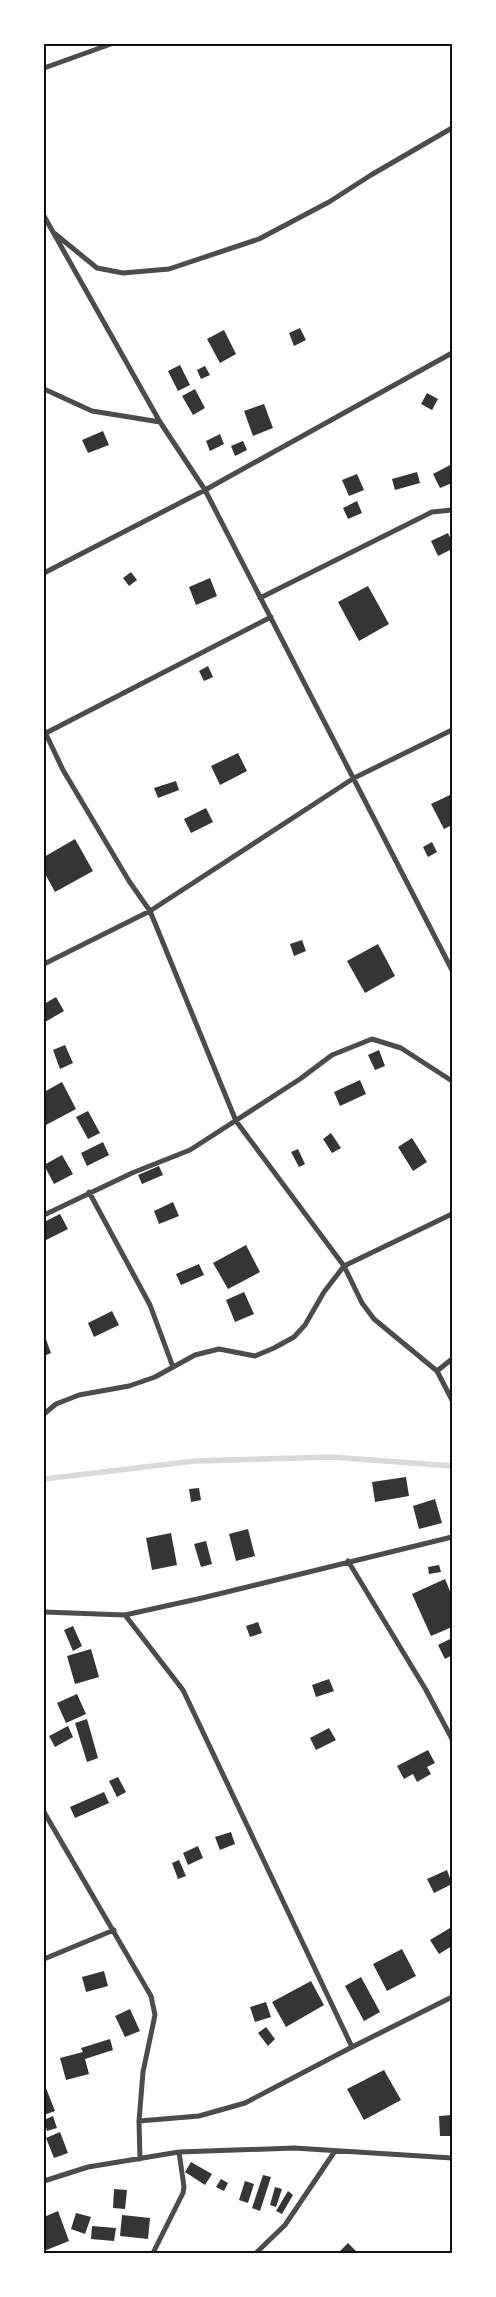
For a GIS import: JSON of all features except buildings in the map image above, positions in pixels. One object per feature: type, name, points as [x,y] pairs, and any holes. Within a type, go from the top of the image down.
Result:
[{"type":"street","points":[[44,68],[111,44]]},
{"type":"street","points":[[52,231],[97,268],[123,273],[169,269],[259,238],[329,202],[452,128]]},
{"type":"street","points":[[44,216],[160,422],[205,490],[452,970]]},
{"type":"street","points":[[44,573],[205,490],[452,353]]},
{"type":"street","points":[[44,389],[92,411],[160,422]]},
{"type":"street","points":[[260,598],[432,512],[452,510]]},
{"type":"street","points":[[271,617],[44,733],[63,770],[129,881],[150,911],[236,1121],[344,1266],[362,1303],[374,1319],[437,1371],[452,1400]]},
{"type":"street","points":[[44,964],[150,911],[354,778],[452,730]]},
{"type":"street","points":[[44,1215],[89,1192],[190,1150],[332,1055],[372,1039],[401,1048],[452,1081]]},
{"type":"street","points":[[89,1192],[150,1305],[173,1367]]},
{"type":"street","points":[[44,1414],[65,1400],[79,1395],[129,1386],[173,1367],[186,1358],[213,1350],[255,1356],[287,1341],[305,1325],[324,1292],[344,1266],[452,1214]]},
{"type":"street","points":[[437,1371],[452,1359]]},
{"type":"street","points":[[44,1612],[125,1615],[452,1537]]},
{"type":"street","points":[[348,1561],[426,1690],[452,1739]]},
{"type":"street","points":[[125,1615],[183,1690],[352,2046]]},
{"type":"street","points":[[44,1812],[151,1996],[156,2015],[143,2072],[139,2121],[140,2159]]},
{"type":"street","points":[[44,1959],[114,1930]]},
{"type":"street","points":[[139,2121],[199,2116],[245,2103],[352,2046],[452,1998]]},
{"type":"street","points":[[44,2182],[88,2168],[179,2152],[294,2148],[452,2158]]},
{"type":"street","points":[[153,2253],[183,2192],[179,2152]]},
{"type":"street","points":[[256,2253],[285,2225],[335,2152]]},
{"type":"waterway","points":[[44,1479],[195,1461],[331,1457],[452,1466]]}]
